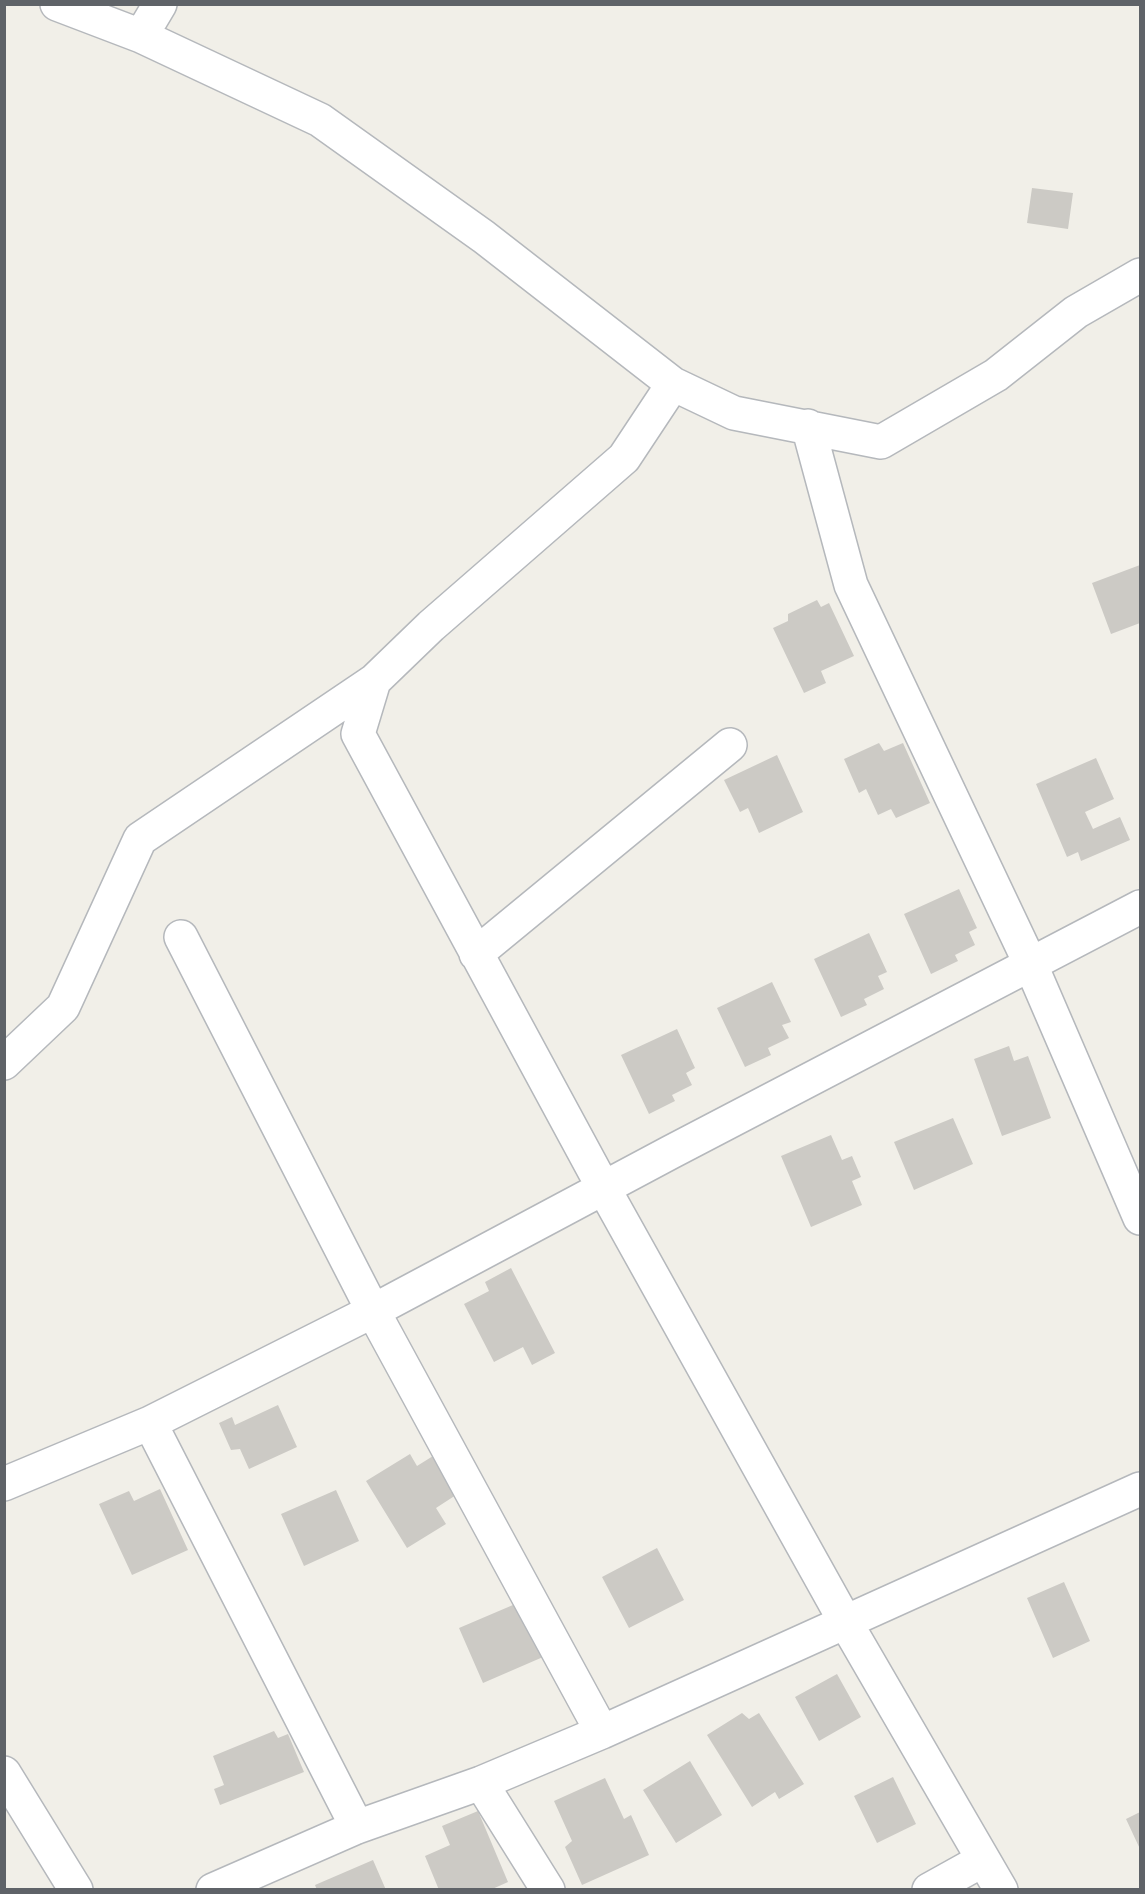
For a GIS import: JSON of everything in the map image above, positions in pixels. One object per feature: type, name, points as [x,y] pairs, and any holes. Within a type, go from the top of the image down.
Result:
[{"type":"street","points":[[57,4],[141,36],[320,120],[484,237],[673,384],[734,413],[881,442],[996,375],[1076,312],[1140,275]]},
{"type":"street","points":[[141,36],[160,4]]},
{"type":"street","points":[[4,1064],[63,1007],[140,839],[374,681],[431,626],[624,458],[673,384]]},
{"type":"street","points":[[808,426],[851,585],[1030,963],[1140,1218]]},
{"type":"street","points":[[374,681],[358,734],[603,1187],[846,1623],[1001,1890]]},
{"type":"street","points":[[476,954],[730,745]]},
{"type":"street","points":[[4,1484],[150,1423],[373,1311],[603,1187],[1140,907]]},
{"type":"street","points":[[181,938],[373,1311],[602,1732]]},
{"type":"street","points":[[150,1423],[357,1827]]},
{"type":"street","points":[[213,1890],[250,1882],[357,1827],[481,1783],[602,1732],[1140,1489]]},
{"type":"street","points":[[4,1773],[76,1890]]},
{"type":"street","points":[[481,1783],[549,1890]]},
{"type":"street","points":[[929,1890],[983,1860]]},
{"type":"building","points":[[1032,188],[1073,193],[1068,229],[1027,223]]},
{"type":"building","points":[[1140,565],[1140,623],[1111,634],[1092,583]]},
{"type":"building","points":[[817,600],[821,607],[829,603],[854,656],[821,671],[826,683],[804,693],[773,628],[788,621],[788,614]]},
{"type":"building","points":[[879,743],[884,751],[903,743],[930,803],[896,818],[891,809],[878,815],[866,789],[859,793],[844,759]]},
{"type":"building","points":[[777,755],[803,812],[759,833],[748,808],[740,812],[724,780]]},
{"type":"building","points":[[1096,758],[1114,799],[1085,812],[1093,829],[1120,817],[1130,840],[1081,861],[1078,852],[1067,857],[1036,784]]},
{"type":"building","points":[[959,889],[977,928],[969,932],[975,945],[955,955],[958,961],[931,974],[904,914]]},
{"type":"building","points":[[869,933],[887,972],[878,976],[884,989],[864,999],[867,1005],[841,1017],[814,959]]},
{"type":"building","points":[[772,982],[791,1022],[782,1025],[789,1038],[768,1048],[771,1055],[745,1067],[717,1008]]},
{"type":"building","points":[[677,1029],[695,1068],[686,1073],[692,1085],[672,1095],[675,1101],[649,1114],[621,1055]]},
{"type":"building","points":[[1009,1046],[1014,1061],[1028,1056],[1051,1118],[1002,1136],[974,1059]]},
{"type":"building","points":[[953,1118],[973,1164],[914,1190],[894,1142]]},
{"type":"building","points":[[831,1135],[842,1160],[852,1156],[861,1177],[852,1181],[862,1205],[811,1227],[781,1156]]},
{"type":"building","points":[[511,1268],[555,1353],[532,1365],[523,1347],[494,1362],[464,1304],[489,1291],[485,1282]]},
{"type":"building","points":[[278,1405],[297,1447],[249,1469],[240,1449],[231,1450],[219,1423],[232,1417],[235,1425]]},
{"type":"building","points":[[410,1454],[417,1466],[433,1456],[456,1495],[436,1508],[446,1524],[407,1548],[366,1481]]},
{"type":"building","points":[[160,1489],[188,1550],[132,1575],[99,1504],[129,1491],[134,1501]]},
{"type":"building","points":[[336,1490],[359,1541],[304,1566],[281,1514]]},
{"type":"building","points":[[657,1548],[684,1600],[629,1628],[602,1577]]},
{"type":"building","points":[[1064,1582],[1090,1641],[1053,1658],[1027,1598]]},
{"type":"building","points":[[520,1602],[543,1657],[483,1683],[459,1628]]},
{"type":"building","points":[[837,1674],[861,1717],[819,1741],[795,1697]]},
{"type":"building","points":[[742,1713],[749,1719],[759,1713],[804,1784],[779,1799],[775,1792],[752,1807],[707,1735]]},
{"type":"building","points":[[274,1731],[278,1738],[288,1734],[304,1772],[220,1805],[214,1789],[224,1785],[213,1756]]},
{"type":"building","points":[[690,1761],[722,1815],[676,1843],[643,1790]]},
{"type":"building","points":[[893,1777],[916,1824],[877,1843],[854,1796]]},
{"type":"building","points":[[605,1778],[624,1819],[631,1815],[649,1855],[582,1885],[565,1847],[572,1841],[554,1801]]},
{"type":"building","points":[[478,1811],[508,1882],[490,1890],[439,1890],[425,1856],[450,1845],[442,1826]]},
{"type":"building","points":[[1140,1812],[1140,1849],[1126,1819]]},
{"type":"building","points":[[373,1860],[386,1890],[317,1890],[315,1885]]}]
